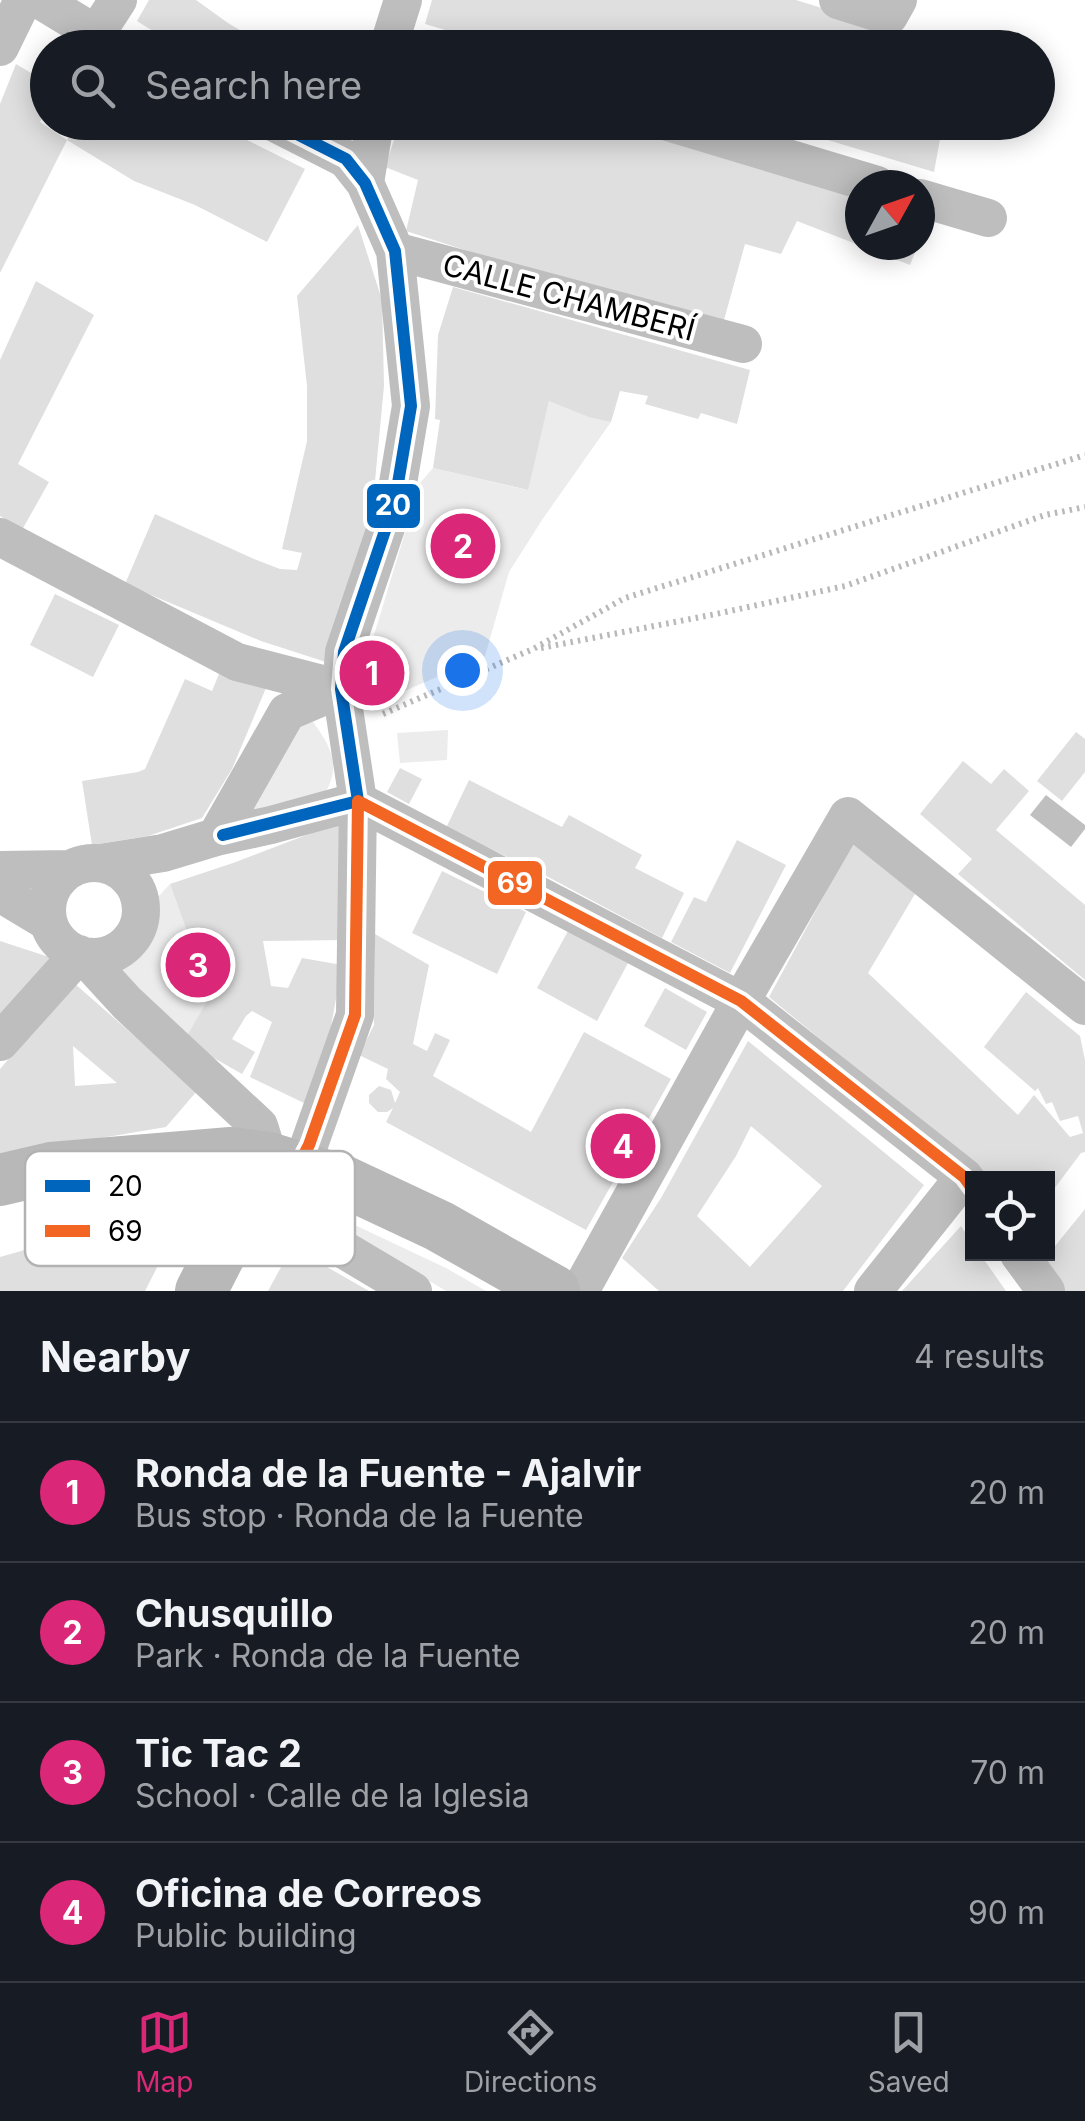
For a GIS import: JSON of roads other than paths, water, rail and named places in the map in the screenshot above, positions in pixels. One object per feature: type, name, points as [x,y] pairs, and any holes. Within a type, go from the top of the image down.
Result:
[{"type":"street","points":[[0,47],[23,0]]},
{"type":"street","points":[[40,0],[91,30]]},
{"type":"street","points":[[112,30],[118,0]]},
{"type":"street","points":[[400,30],[403,0]]},
{"type":"street","points":[[838,0],[894,8]]},
{"type":"street","points":[[299,1151],[308,1144],[355,1015],[358,801],[341,689],[344,652],[395,501],[411,406],[395,251],[365,183],[346,159],[309,140]]},
{"type":"street","points":[[365,183],[372,140]]},
{"type":"street","points":[[728,140],[845,175]]},
{"type":"street","points":[[935,202],[988,218]]},
{"type":"street","name":"CALLE CHAMBERÍ","points":[[395,251],[743,344]]},
{"type":"street","points":[[0,538],[236,662],[341,689]]},
{"type":"street","points":[[216,836],[287,712],[341,689]]},
{"type":"street","points":[[276,1151],[259,1126],[81,955],[55,936],[48,922],[50,891],[58,878],[85,866],[162,853],[358,801],[741,1001],[965,1180]]},
{"type":"street","points":[[580,1291],[848,816],[1085,1006]]},
{"type":"street","points":[[139,899],[162,853]]},
{"type":"street","points":[[0,870],[85,866],[116,868],[128,877],[141,905],[134,935],[110,954],[81,955]]},
{"type":"street","points":[[0,893],[48,922]]},
{"type":"street","points":[[0,1042],[81,955]]},
{"type":"street","points":[[0,1180],[25,1174]]},
{"type":"street","points":[[873,1291],[965,1185]]},
{"type":"street","points":[[355,1186],[439,1226],[554,1291]]},
{"type":"street","points":[[355,1256],[414,1291]]},
{"type":"street","points":[[1024,1261],[1046,1291]]},
{"type":"street","points":[[201,1291],[214,1266]]},
{"type":"place","name":"Chusquillo","points":[[463,546]]},
{"type":"place","name":"Ronda de la Fuente - Ajalvir","points":[[372,673]]},
{"type":"place","name":"Tic Tac 2","points":[[198,965]]},
{"type":"place","name":"Oficina de Correos","points":[[623,1146]]}]
